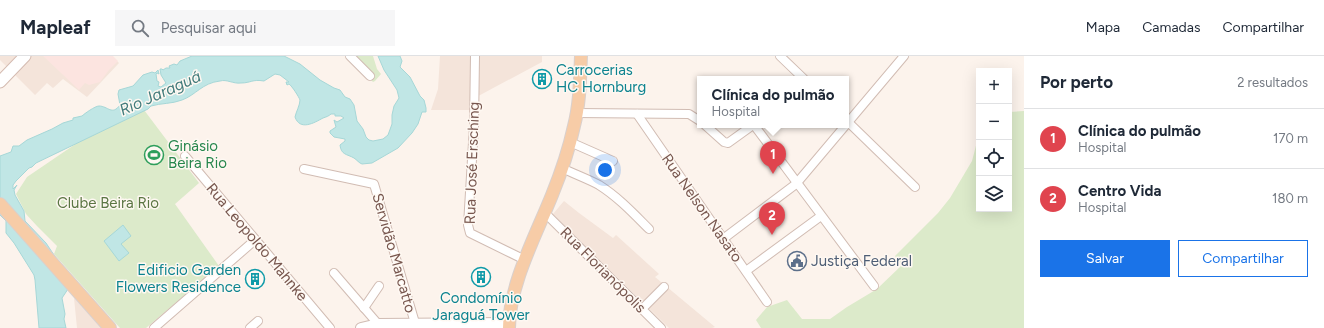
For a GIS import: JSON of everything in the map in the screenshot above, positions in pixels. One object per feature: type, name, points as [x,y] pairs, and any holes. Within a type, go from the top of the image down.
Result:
[{"type":"main road","points":[[0,82],[25,56]]},
{"type":"main road","points":[[509,325],[515,289],[562,168],[570,142],[580,82],[581,56]]},
{"type":"main road","points":[[0,204],[110,328]]},
{"type":"street","points":[[350,56],[370,76]]},
{"type":"street","name":"Rua José Ersching","points":[[475,56],[474,126],[468,225],[470,233],[525,260]]},
{"type":"street","points":[[780,56],[801,76]]},
{"type":"street","points":[[849,120],[904,56]]},
{"type":"street","points":[[576,113],[688,114],[697,119]]},
{"type":"street","name":"Rua Nelson Nasato","points":[[638,114],[767,302]]},
{"type":"street","points":[[849,124],[915,187]]},
{"type":"street","points":[[708,128],[724,142],[728,143],[750,128]]},
{"type":"street","points":[[756,128],[796,184],[874,286]]},
{"type":"street","points":[[723,239],[796,184],[842,128]]},
{"type":"street","points":[[570,142],[613,161]]},
{"type":"street","name":"Rua Leopoldo Mahnke","points":[[185,156],[330,328]]},
{"type":"street","points":[[562,168],[598,185],[609,192],[624,204],[649,229]]},
{"type":"street","name":"Servidão Marcatto","points":[[304,169],[374,184],[415,323]]},
{"type":"street","name":"Rua Florianópolis","points":[[545,213],[661,328]]},
{"type":"street","points":[[746,271],[821,216]]},
{"type":"street","points":[[154,328],[255,240]]},
{"type":"street","points":[[334,273],[378,324]]},
{"type":"street","points":[[364,308],[379,286]]},
{"type":"street","points":[[642,309],[664,287]]},
{"type":"street","points":[[250,328],[258,321]]},
{"type":"street","points":[[361,328],[378,324],[415,323],[509,325]]},
{"type":"shaded area","points":[[0,56],[112,56],[119,63],[87,97],[63,79],[53,88],[47,83],[35,95],[0,60]]},
{"type":"shaded area","points":[[43,56],[113,56],[118,61],[100,82],[89,85],[85,83],[79,90]]},
{"type":"shaded area","points":[[440,56],[542,56],[542,62],[469,101],[470,110],[431,110],[438,89]]},
{"type":"shaded area","points":[[564,201],[613,238],[616,235],[659,274],[655,277],[715,327],[669,328],[553,214]]},
{"type":"shaded area","points":[[74,298],[102,328],[77,328]]},
{"type":"green space","points":[[349,56],[373,56],[377,69],[381,74],[373,82]]},
{"type":"green space","name":"Clube Beira Rio","points":[[144,110],[199,183],[175,204],[219,266],[146,328],[120,328],[54,254],[57,246],[26,214],[16,194],[27,177],[77,143]]},
{"type":"green space","points":[[1024,111],[1024,328],[761,328],[756,320],[767,307],[787,300],[802,319],[830,319],[877,289],[902,265],[895,256],[938,213],[950,198],[972,161],[976,146],[976,212],[1012,212],[1012,112]]},
{"type":"water","name":"Rio Jaraguá","points":[[192,56],[284,56],[300,64],[320,80],[340,90],[345,97],[350,99],[354,105],[357,121],[363,129],[366,137],[373,141],[383,139],[388,135],[392,124],[394,106],[399,98],[397,90],[384,70],[378,56],[400,56],[402,61],[400,67],[410,77],[420,96],[424,100],[426,112],[422,112],[418,124],[412,133],[398,148],[372,163],[362,164],[342,151],[340,145],[345,141],[345,139],[334,137],[330,133],[330,131],[336,127],[334,120],[337,122],[344,118],[331,114],[308,125],[300,124],[295,117],[300,100],[297,94],[289,84],[287,85],[286,82],[289,82],[280,75],[275,74],[264,81],[257,80],[238,83],[223,81],[208,84],[187,98],[151,106],[148,109],[36,163],[16,181],[13,185],[13,189],[17,185],[14,190],[15,195],[24,211],[25,221],[46,243],[63,268],[68,289],[62,298],[66,328],[39,328],[34,275],[6,233],[6,221],[0,215],[0,156],[11,152],[13,146],[19,146],[27,140],[63,123],[73,120],[73,118],[82,116],[97,106],[115,110],[120,105],[118,94],[119,90],[133,86],[143,75],[152,72],[155,73],[158,70],[159,74],[156,74],[157,81],[159,82],[158,86],[161,87],[166,83],[161,75],[160,69],[163,70],[170,68],[169,66],[174,64],[177,65],[180,61]]},
{"type":"water","points":[[123,225],[131,236],[121,244],[129,253],[119,261],[104,241]]},
{"type":"place","name":"Carrocerias HC Hornburg","points":[[542,79]]},
{"type":"place","name":"Ginásio Beira Rio","points":[[154,155]]},
{"type":"place","name":"Clínica do pulmão","points":[[773,174]]},
{"type":"place","name":"Centro Vida","points":[[772,235]]},
{"type":"place","name":"Justiça Federal","points":[[797,261]]},
{"type":"place","name":"Condomínio Jaraguá Tower","points":[[481,277]]},
{"type":"place","name":"Edificio Garden Flowers Residence","points":[[255,279]]}]
